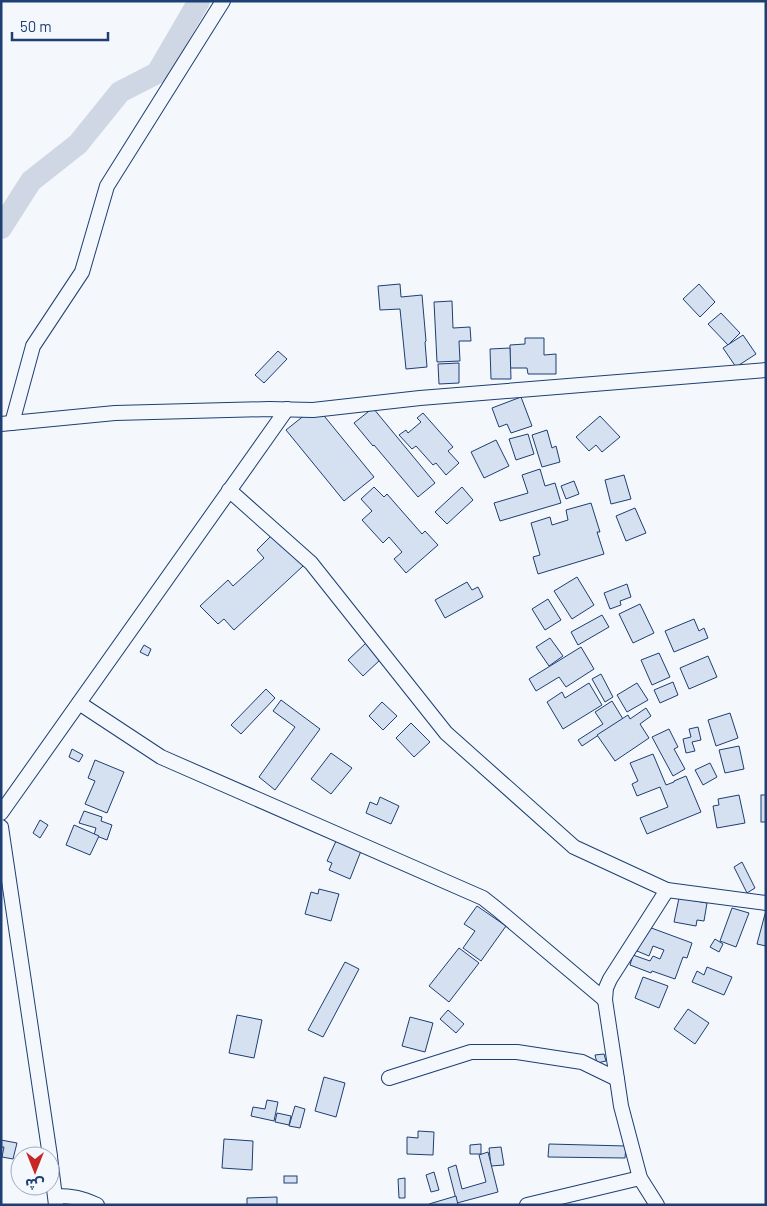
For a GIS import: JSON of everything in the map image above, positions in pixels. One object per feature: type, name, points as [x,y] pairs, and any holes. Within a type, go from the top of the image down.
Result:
[{"type":"street","points":[[223,1],[108,186],[82,272],[33,346],[7,424],[115,413],[313,410],[429,397],[766,370]]},
{"type":"street","points":[[1,813],[287,409]]},
{"type":"street","points":[[229,490],[311,563],[446,733],[574,847],[667,890],[766,903]]},
{"type":"street","points":[[79,703],[161,757],[483,898],[605,1000]]},
{"type":"street","points":[[1,827],[48,1146]]},
{"type":"street","points":[[657,1205],[640,1178],[620,1106],[605,1000],[606,988],[610,979],[667,890]]},
{"type":"street","points":[[389,1078],[472,1052],[517,1052],[582,1062],[617,1079]]},
{"type":"street","points":[[527,1205],[640,1178]]},
{"type":"street","points":[[56,1201],[72,1196],[82,1198],[97,1205]]},
{"type":"building","points":[[400,284],[401,297],[422,295],[427,367],[406,369],[400,309],[380,310],[378,286]]},
{"type":"building","points":[[699,284],[715,302],[700,317],[683,299]]},
{"type":"building","points":[[452,301],[453,328],[470,327],[471,341],[459,341],[460,361],[437,362],[434,302]]},
{"type":"building","points":[[721,313],[740,333],[728,345],[708,324]]},
{"type":"building","points":[[743,335],[756,354],[736,367],[723,348]]},
{"type":"building","points":[[525,338],[544,338],[544,355],[556,354],[556,374],[528,374],[527,368],[510,368],[510,345],[525,344]]},
{"type":"building","points":[[510,348],[511,379],[491,379],[490,349]]},
{"type":"building","points":[[278,351],[287,359],[264,383],[255,375]]},
{"type":"building","points":[[459,363],[459,383],[439,384],[438,364]]},
{"type":"building","points":[[521,397],[532,426],[511,433],[507,424],[499,427],[492,408]]},
{"type":"building","points":[[316,406],[374,477],[344,501],[286,430]]},
{"type":"building","points":[[373,408],[435,483],[418,497],[354,423]]},
{"type":"building","points":[[423,413],[453,447],[448,451],[459,463],[446,475],[436,463],[433,465],[416,446],[412,449],[399,435],[406,430],[408,433],[421,422],[417,418]]},
{"type":"building","points":[[600,416],[620,437],[602,452],[596,445],[589,451],[576,437]]},
{"type":"building","points":[[547,430],[552,448],[556,446],[560,462],[542,467],[532,435]]},
{"type":"building","points":[[528,434],[534,454],[516,460],[509,439]]},
{"type":"building","points":[[496,440],[509,466],[484,478],[471,452]]},
{"type":"building","points":[[540,469],[545,486],[555,483],[561,503],[500,521],[494,503],[528,493],[522,475]]},
{"type":"building","points":[[624,475],[631,499],[611,504],[605,480]]},
{"type":"building","points":[[574,481],[579,494],[566,499],[561,486]]},
{"type":"building","points":[[374,487],[384,497],[387,494],[422,534],[425,531],[438,545],[406,573],[394,559],[402,552],[389,537],[383,543],[362,520],[372,511],[361,499]]},
{"type":"building","points":[[462,487],[473,500],[447,524],[435,512]]},
{"type":"building","points":[[591,503],[600,532],[597,532],[604,554],[538,574],[533,557],[540,555],[531,523],[550,517],[552,525],[568,520],[566,510]]},
{"type":"building","points":[[635,508],[646,533],[626,541],[616,516]]},
{"type":"building","points":[[273,534],[303,566],[234,630],[224,619],[218,624],[200,606],[228,580],[233,586],[264,558],[257,550]]},
{"type":"building","points":[[577,577],[594,605],[572,619],[554,591]]},
{"type":"building","points":[[467,582],[472,590],[478,587],[483,597],[445,618],[435,600]]},
{"type":"building","points":[[627,584],[631,597],[620,601],[621,605],[610,609],[604,593]]},
{"type":"building","points":[[548,599],[561,620],[545,630],[532,609]]},
{"type":"building","points":[[640,604],[654,633],[633,643],[619,614]]},
{"type":"building","points":[[602,615],[609,627],[578,645],[571,632]]},
{"type":"building","points":[[694,619],[699,631],[704,628],[708,638],[674,652],[665,631]]},
{"type":"building","points":[[550,638],[563,656],[549,666],[536,647]]},
{"type":"building","points":[[366,643],[381,659],[363,676],[348,660]]},
{"type":"building","points":[[144,645],[151,649],[148,656],[140,652]]},
{"type":"building","points":[[581,647],[594,669],[566,687],[559,677],[536,691],[529,679]]},
{"type":"building","points":[[659,653],[670,677],[652,685],[641,660]]},
{"type":"building","points":[[708,656],[717,677],[689,689],[680,668]]},
{"type":"building","points":[[601,674],[613,697],[605,702],[592,679]]},
{"type":"building","points":[[673,682],[678,695],[660,703],[654,690]]},
{"type":"building","points":[[589,683],[602,705],[563,729],[547,702],[562,692],[565,698]]},
{"type":"building","points":[[637,683],[648,700],[627,712],[617,695]]},
{"type":"building","points":[[266,689],[275,698],[241,734],[231,725]]},
{"type":"building","points":[[281,700],[320,729],[275,790],[259,777],[295,727],[273,711]]},
{"type":"building","points":[[612,701],[623,719],[582,746],[578,740],[603,724],[595,712]]},
{"type":"building","points":[[382,702],[397,716],[383,730],[369,716]]},
{"type":"building","points":[[646,708],[651,716],[640,724],[649,738],[615,761],[597,735],[628,715],[630,719]]},
{"type":"building","points":[[730,713],[738,738],[716,746],[708,720]]},
{"type":"building","points":[[411,723],[430,742],[414,757],[396,738]]},
{"type":"building","points":[[698,727],[701,740],[692,742],[695,751],[686,753],[683,739],[691,737],[689,729]]},
{"type":"building","points":[[669,729],[678,747],[674,749],[685,769],[673,776],[652,737]]},
{"type":"building","points":[[739,746],[744,769],[725,773],[719,750]]},
{"type":"building","points":[[72,749],[83,755],[79,762],[69,757]]},
{"type":"building","points":[[331,753],[352,768],[331,794],[311,779]]},
{"type":"building","points":[[653,754],[666,785],[686,776],[701,812],[647,834],[640,818],[668,807],[660,787],[637,796],[632,784],[638,781],[630,763]]},
{"type":"building","points":[[95,760],[124,772],[107,813],[85,804],[95,781],[88,778]]},
{"type":"building","points":[[710,763],[717,777],[703,785],[695,770]]},
{"type":"building","points":[[739,795],[745,823],[717,828],[713,806],[719,805],[718,799]]},
{"type":"building","points":[[761,795],[766,795],[766,822],[761,822]]},
{"type":"building","points":[[380,797],[399,806],[391,824],[366,813],[370,802],[377,805]]},
{"type":"building","points":[[84,811],[102,817],[101,821],[112,825],[107,840],[94,835],[96,828],[79,823]]},
{"type":"building","points":[[40,820],[48,825],[40,838],[33,833]]},
{"type":"building","points":[[74,825],[99,836],[90,855],[66,845]]},
{"type":"building","points":[[336,841],[361,851],[350,879],[329,870],[332,863],[327,861]]},
{"type":"building","points":[[742,862],[755,888],[747,893],[734,867]]},
{"type":"building","points":[[319,889],[339,894],[331,921],[305,914],[311,892],[318,894]]},
{"type":"building","points":[[679,898],[707,903],[704,921],[697,920],[696,926],[674,922]]},
{"type":"building","points":[[477,906],[506,926],[481,961],[463,948],[475,931],[464,924]]},
{"type":"building","points":[[732,908],[749,913],[736,947],[720,941]]},
{"type":"building","points":[[766,914],[766,946],[757,944]]},
{"type":"building","points":[[646,926],[692,943],[687,958],[683,957],[675,979],[630,965],[633,955],[650,961],[653,956],[660,959],[664,950],[653,946],[649,956],[637,951]]},
{"type":"building","points":[[715,939],[723,944],[719,952],[710,947]]},
{"type":"building","points":[[459,948],[479,963],[449,1002],[429,986]]},
{"type":"building","points":[[345,962],[359,969],[323,1037],[308,1030]]},
{"type":"building","points":[[707,967],[732,977],[724,995],[692,982],[697,971],[704,975]]},
{"type":"building","points":[[643,977],[668,986],[659,1008],[635,998]]},
{"type":"building","points":[[688,1009],[709,1023],[695,1044],[674,1029]]},
{"type":"building","points":[[448,1010],[464,1024],[456,1033],[440,1019]]},
{"type":"building","points":[[237,1015],[262,1020],[254,1058],[229,1053]]},
{"type":"building","points":[[410,1017],[433,1023],[425,1052],[402,1046]]},
{"type":"building","points":[[604,1054],[606,1061],[597,1063],[595,1055]]},
{"type":"building","points":[[324,1077],[345,1083],[336,1117],[315,1111]]},
{"type":"building","points":[[267,1100],[278,1102],[274,1121],[251,1116],[253,1107],[265,1109]]},
{"type":"building","points":[[295,1106],[305,1109],[300,1128],[289,1126]]},
{"type":"building","points":[[277,1113],[291,1116],[289,1125],[275,1122]]},
{"type":"building","points":[[418,1131],[434,1132],[433,1155],[407,1154],[407,1137],[418,1138]]},
{"type":"building","points":[[224,1139],[253,1141],[252,1170],[222,1168]]},
{"type":"building","points":[[1,1140],[17,1143],[16,1146],[10,1146],[10,1158],[2,1157],[4,1147],[1,1147]]},
{"type":"building","points":[[481,1144],[481,1154],[470,1154],[470,1145]]},
{"type":"building","points":[[549,1144],[626,1146],[625,1158],[548,1157]]},
{"type":"building","points":[[501,1147],[504,1165],[491,1166],[489,1148]]},
{"type":"building","points":[[488,1152],[498,1192],[457,1203],[448,1168],[456,1165],[462,1189],[486,1182],[479,1155]]},
{"type":"building","points":[[434,1172],[439,1190],[431,1192],[426,1175]]},
{"type":"building","points":[[284,1176],[297,1176],[297,1183],[284,1183]]},
{"type":"building","points":[[405,1178],[405,1198],[399,1198],[398,1179]]},
{"type":"building","points":[[456,1196],[458,1205],[429,1205],[429,1204]]},
{"type":"building","points":[[277,1197],[277,1205],[247,1205],[247,1198]]},
{"type":"waterway","points":[[1,228],[31,181],[78,144],[120,92],[157,73],[199,1]]}]
